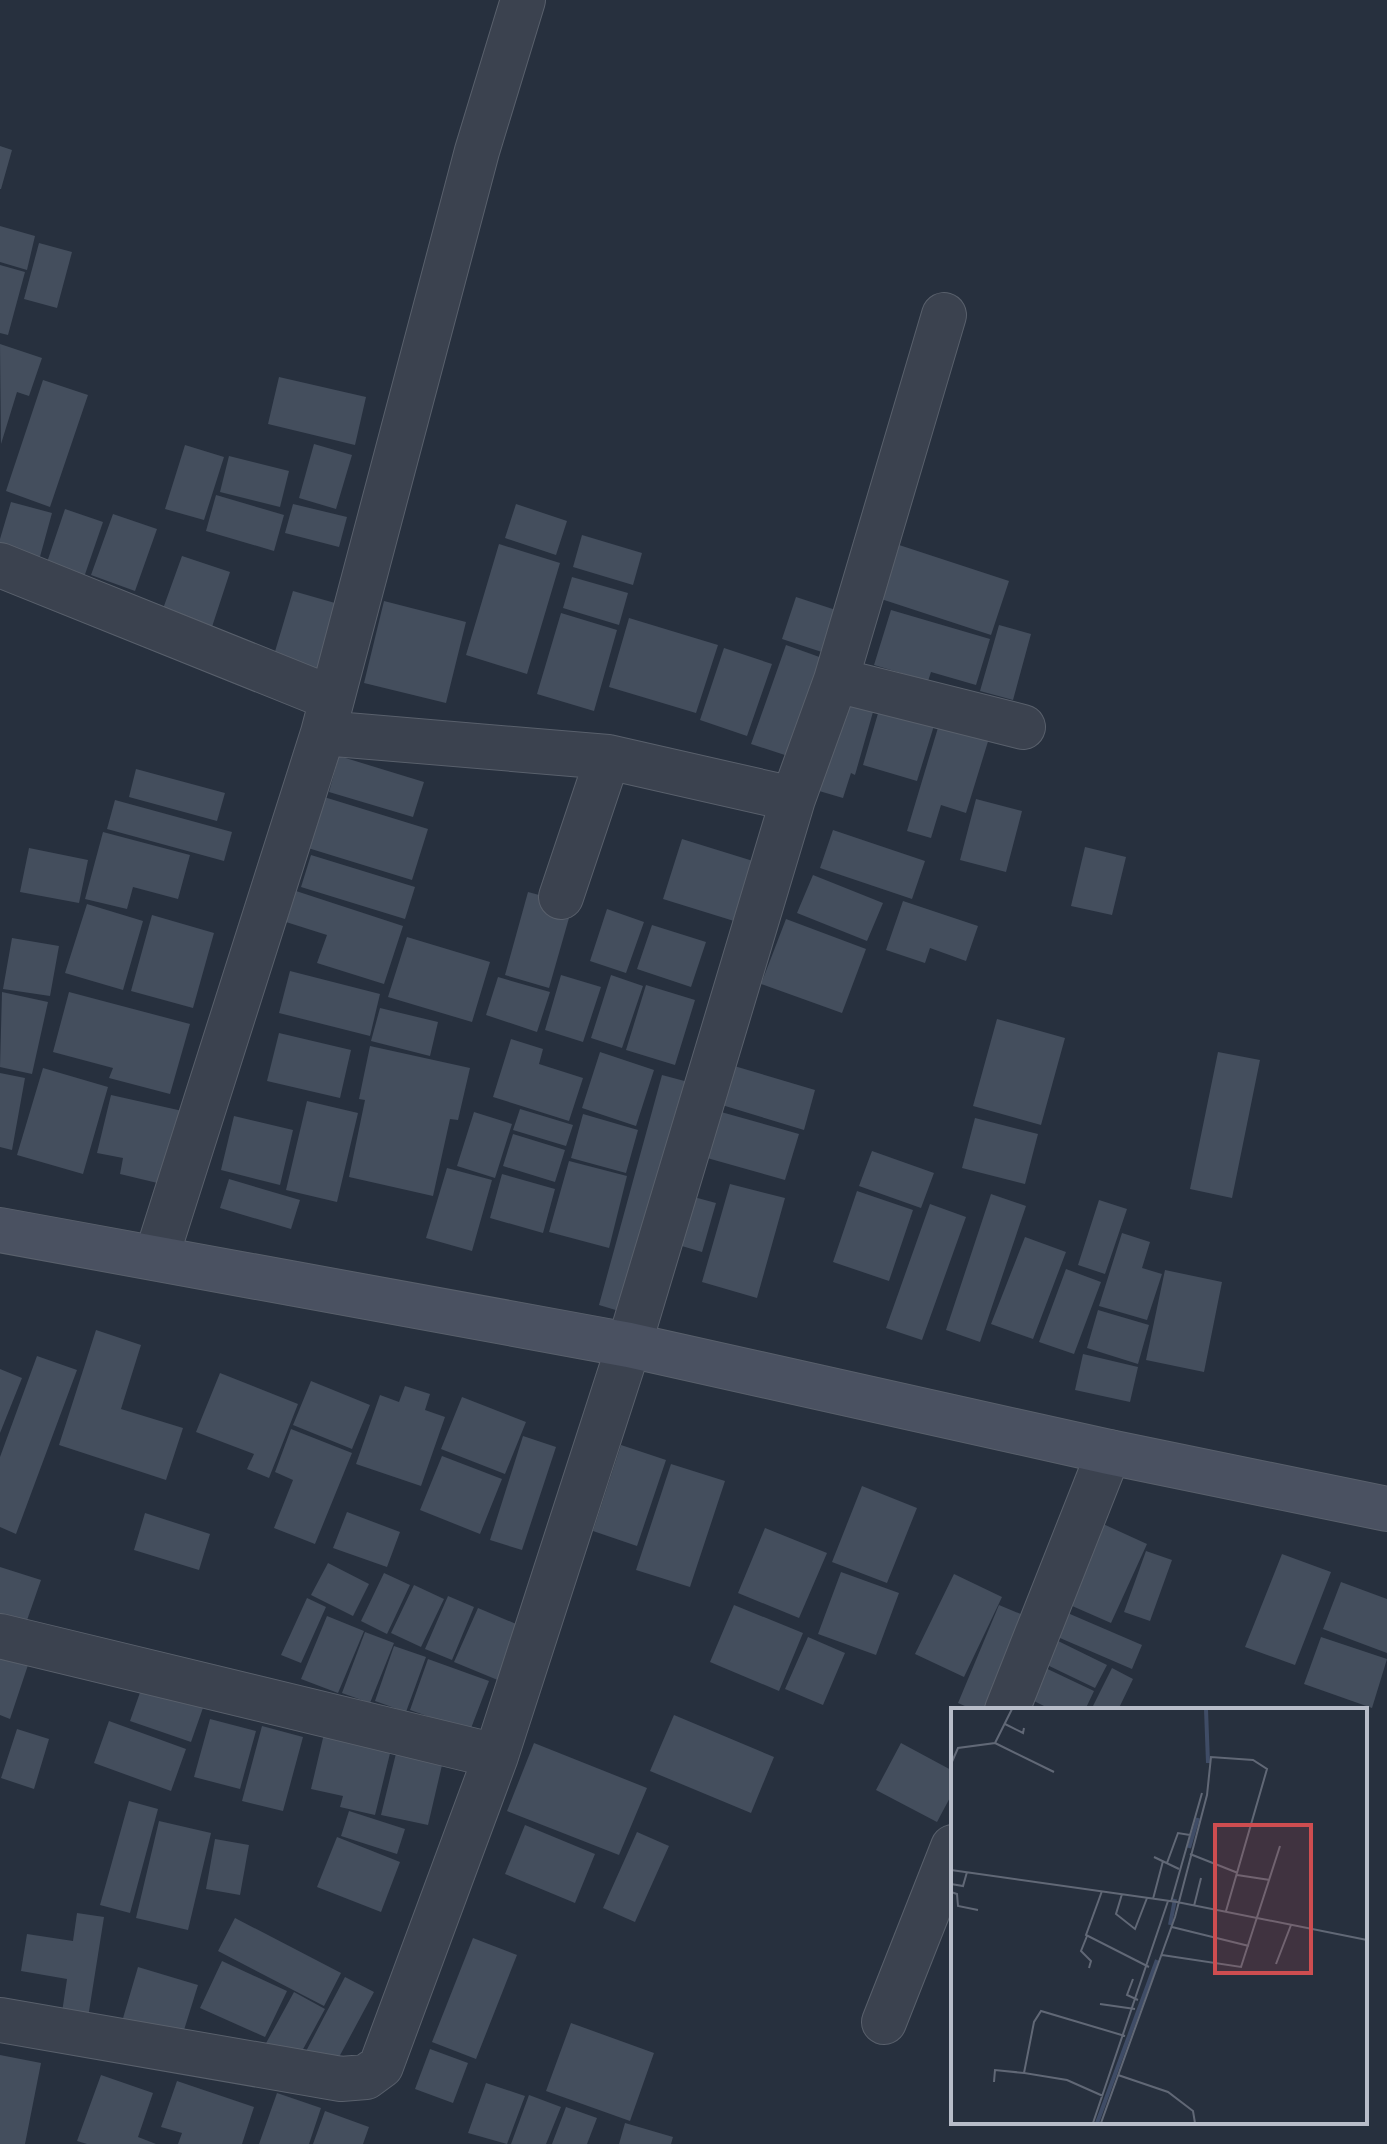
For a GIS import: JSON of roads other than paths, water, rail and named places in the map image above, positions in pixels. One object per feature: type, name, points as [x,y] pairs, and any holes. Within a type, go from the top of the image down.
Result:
[{"type":"street","points":[[156,1258],[327,716],[477,151],[523,0]]},
{"type":"street","points":[[0,2020],[341,2079],[366,2077],[381,2066],[392,2045],[496,1756],[629,1345],[793,799],[836,680],[944,315]]},
{"type":"street","points":[[0,565],[327,716],[608,757],[793,799]]},
{"type":"street","points":[[836,680],[1023,727]]},
{"type":"street","points":[[561,897],[608,757]]},
{"type":"street","points":[[0,1230],[629,1345],[1109,1452],[1387,1509]]},
{"type":"street","points":[[1008,1708],[1109,1452]]},
{"type":"street","points":[[0,1636],[496,1756]]},
{"type":"street","points":[[884,2022],[951,1852]]}]
